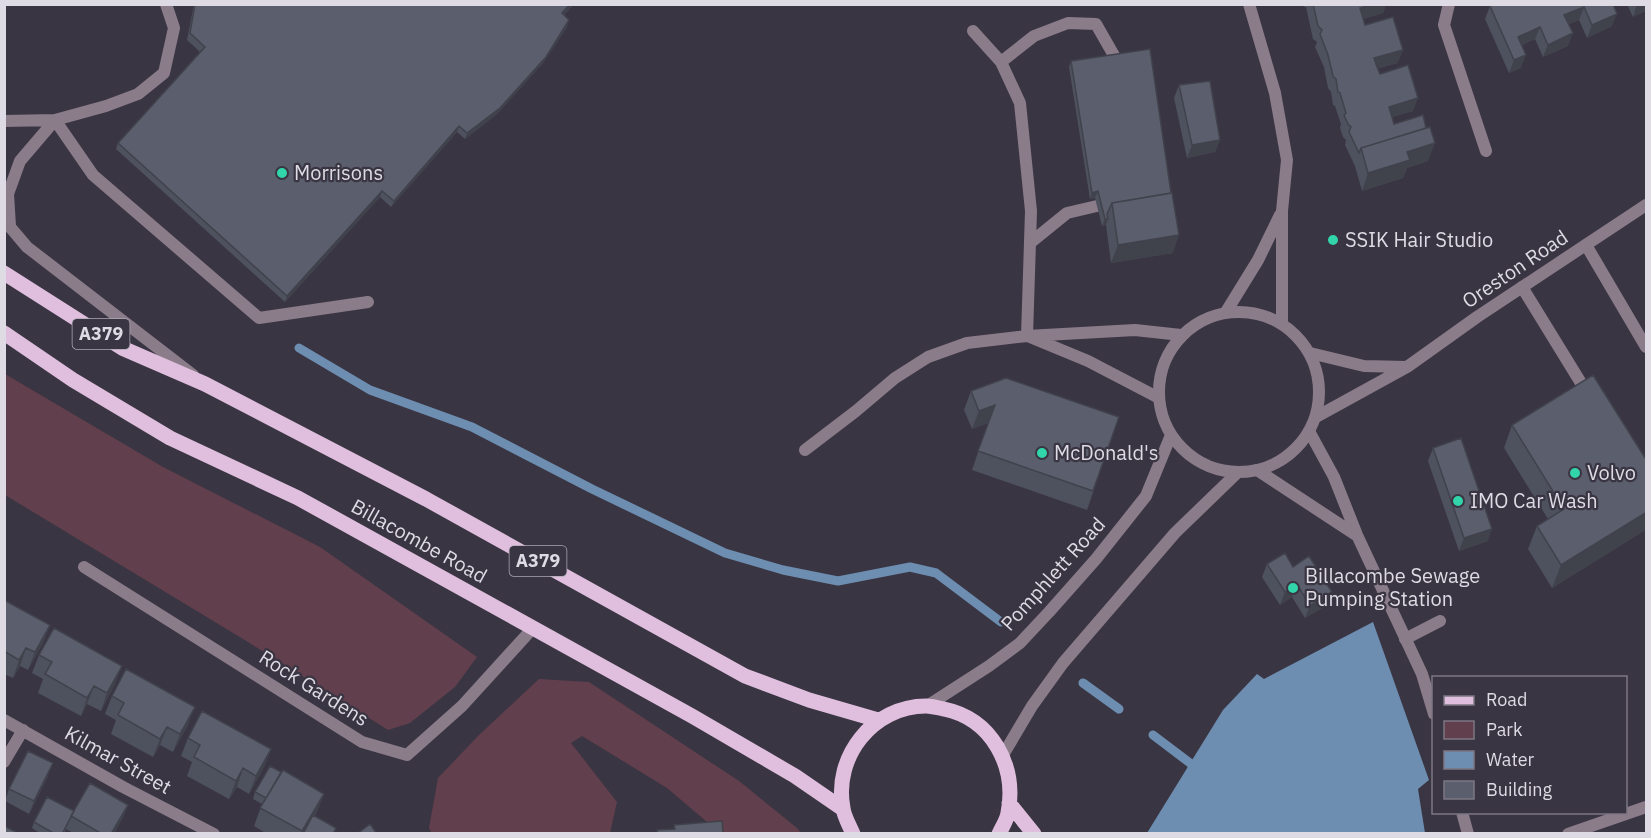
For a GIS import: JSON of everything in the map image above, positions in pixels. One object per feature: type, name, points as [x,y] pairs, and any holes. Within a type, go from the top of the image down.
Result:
[{"type":"main road","name":"Billacombe Road","points":[[4,273],[122,348],[205,384],[426,499],[745,676],[809,700],[878,720]]},
{"type":"main road","name":"Billacombe Road","points":[[4,333],[73,380],[170,438],[298,498],[731,738],[795,776],[843,809]]},
{"type":"main road","points":[[853,834],[843,809],[842,775],[854,744],[878,720],[901,709],[927,706],[958,712],[985,729],[1003,755],[1010,780],[1009,803],[1008,815],[999,834]]},
{"type":"main road","points":[[1009,803],[1034,834]]},
{"type":"street","points":[[4,121],[55,120],[106,106],[138,93],[164,74],[174,28],[166,4]]},
{"type":"street","points":[[1249,4],[1275,93],[1287,160],[1282,211],[1282,324]]},
{"type":"street","points":[[1449,4],[1444,25],[1486,151]]},
{"type":"street","points":[[1001,62],[1034,36],[1068,23],[1096,24],[1116,59],[1121,81]]},
{"type":"street","points":[[973,31],[1001,62],[1020,103],[1031,211],[1027,336]]},
{"type":"street","points":[[7,223],[8,194],[20,161],[55,120]]},
{"type":"street","points":[[55,120],[93,175],[259,318],[368,302]]},
{"type":"street","points":[[1030,243],[1067,213],[1124,199]]},
{"type":"street","name":"Oreston Road","points":[[1316,417],[1407,367],[1522,287],[1647,206]]},
{"type":"street","points":[[1226,312],[1258,260],[1282,211]]},
{"type":"street","name":"Billacombe Road","points":[[7,223],[27,247],[205,384]]},
{"type":"street","points":[[1586,245],[1647,347]]},
{"type":"street","points":[[1522,287],[1597,408]]},
{"type":"street","points":[[1226,312],[1264,315],[1282,324],[1310,353],[1317,374],[1319,395],[1316,417],[1309,431],[1296,449],[1278,462],[1257,470],[1237,472],[1212,467],[1189,455],[1171,435],[1163,417],[1159,398],[1160,375],[1168,354],[1181,335],[1202,320],[1226,312]]},
{"type":"street","points":[[805,450],[895,378],[928,357],[967,343],[1027,336],[1135,330],[1181,335]]},
{"type":"street","points":[[1027,336],[1088,361],[1159,398]]},
{"type":"street","points":[[1310,353],[1364,366],[1407,367]]},
{"type":"street","points":[[1309,431],[1334,477],[1357,536],[1422,674],[1432,707]]},
{"type":"street","name":"Pomphlett Road","points":[[927,706],[1020,643],[1049,612],[1096,559],[1146,496],[1171,435]]},
{"type":"street","points":[[1257,470],[1357,536]]},
{"type":"street","points":[[1003,755],[1032,706],[1063,663],[1175,533],[1237,472]]},
{"type":"street","name":"Rock Gardens","points":[[84,567],[362,742],[407,755],[462,706],[533,628]]},
{"type":"street","points":[[1406,639],[1440,621]]},
{"type":"street","name":"Kilmar Street","points":[[4,720],[123,787],[214,834]]},
{"type":"street","points":[[4,762],[23,730]]},
{"type":"street","points":[[1627,814],[1647,807]]},
{"type":"street","points":[[1462,814],[1468,834]]},
{"type":"street","points":[[1568,834],[1627,814]]},
{"type":"green space","points":[[5,374],[163,467],[320,547],[477,657],[455,687],[410,723],[388,730],[5,495]]},
{"type":"green space","points":[[539,679],[589,682],[739,781],[801,833],[720,833],[667,788],[582,736],[571,743],[617,802],[610,833],[432,834],[429,828],[438,778],[478,736]]},
{"type":"water","points":[[1373,622],[1429,780],[1418,789],[1425,833],[1147,833],[1223,710],[1257,674],[1264,679]]},
{"type":"building","name":"Morrisons","points":[[195,4],[570,4],[562,13],[569,20],[546,57],[500,108],[467,133],[459,126],[394,201],[382,191],[287,296],[118,143],[205,47],[190,33]]},
{"type":"building","points":[[1313,4],[1373,4],[1360,8],[1365,25],[1393,17],[1403,50],[1374,58],[1380,74],[1408,65],[1418,98],[1389,107],[1394,124],[1423,115],[1426,128],[1361,148],[1359,153],[1349,132],[1351,127],[1344,115],[1346,113],[1320,34],[1322,30],[1318,26]]},
{"type":"building","points":[[1494,4],[1613,4],[1617,14],[1592,25],[1584,7],[1564,15],[1573,33],[1548,45],[1540,27],[1518,37],[1526,55],[1514,60],[1490,6]]},
{"type":"building","points":[[1150,49],[1171,193],[1112,203],[1107,214],[1108,219],[1105,219],[1098,191],[1092,193],[1071,61]]},
{"type":"building","points":[[1210,81],[1220,140],[1192,145],[1179,85]]},
{"type":"building","points":[[1430,127],[1435,143],[1407,152],[1410,160],[1368,173],[1361,148]]},
{"type":"building","points":[[1172,193],[1179,235],[1118,245],[1112,203]]},
{"type":"building","name":"Volvo","points":[[1593,375],[1647,461],[1647,512],[1561,565],[1537,526],[1564,509],[1512,425]]},
{"type":"building","name":"McDonald's","points":[[1006,378],[1119,417],[1093,491],[978,451],[995,405],[979,411],[971,391]]},
{"type":"building","name":"IMO Car Wash","points":[[1461,438],[1492,529],[1464,538],[1433,448]]},
{"type":"building","points":[[1285,553],[1293,567],[1309,556],[1332,592],[1310,606],[1297,584],[1285,592],[1267,564]]},
{"type":"building","points":[[4,600],[50,625],[35,652],[26,648],[19,660],[4,651]]},
{"type":"building","points":[[54,628],[122,666],[107,693],[94,686],[87,698],[45,674],[52,662],[39,655]]},
{"type":"building","points":[[126,669],[195,707],[180,734],[167,727],[160,739],[118,715],[124,703],[112,696]]},
{"type":"building","points":[[202,711],[271,749],[256,776],[243,768],[236,781],[194,757],[200,745],[188,738]]},
{"type":"building","points":[[28,751],[53,763],[34,801],[9,789]]},
{"type":"building","points":[[270,766],[281,772],[266,798],[255,792]]},
{"type":"building","points":[[283,770],[324,794],[302,831],[260,808]]},
{"type":"building","points":[[90,783],[128,805],[111,834],[102,834],[71,816]]},
{"type":"building","points":[[47,797],[74,811],[62,834],[55,834],[34,822]]},
{"type":"building","points":[[313,815],[336,828],[333,834],[303,834]]},
{"type":"building","points":[[722,821],[723,834],[658,834],[657,830],[675,829],[674,825]]},
{"type":"building","points":[[370,824],[377,834],[357,834]]},
{"type":"building","points":[[4,826],[16,832],[15,834],[4,834]]},
{"type":"waterway","points":[[299,348],[370,390],[472,427],[592,489],[725,553],[783,570],[838,581],[910,567],[936,573],[1001,622]]},
{"type":"waterway","points":[[1083,683],[1119,709]]},
{"type":"waterway","points":[[1153,735],[1190,763],[1197,772]]},
{"type":"place","name":"Morrisons","points":[[282,173]]},
{"type":"place","name":"SSIK Hair Studio","points":[[1333,240]]},
{"type":"place","name":"McDonald's","points":[[1042,453]]},
{"type":"place","name":"Volvo","points":[[1575,473]]},
{"type":"place","name":"IMO Car Wash","points":[[1458,501]]},
{"type":"place","name":"Billacombe Sewage Pumping Station","points":[[1293,588]]}]
